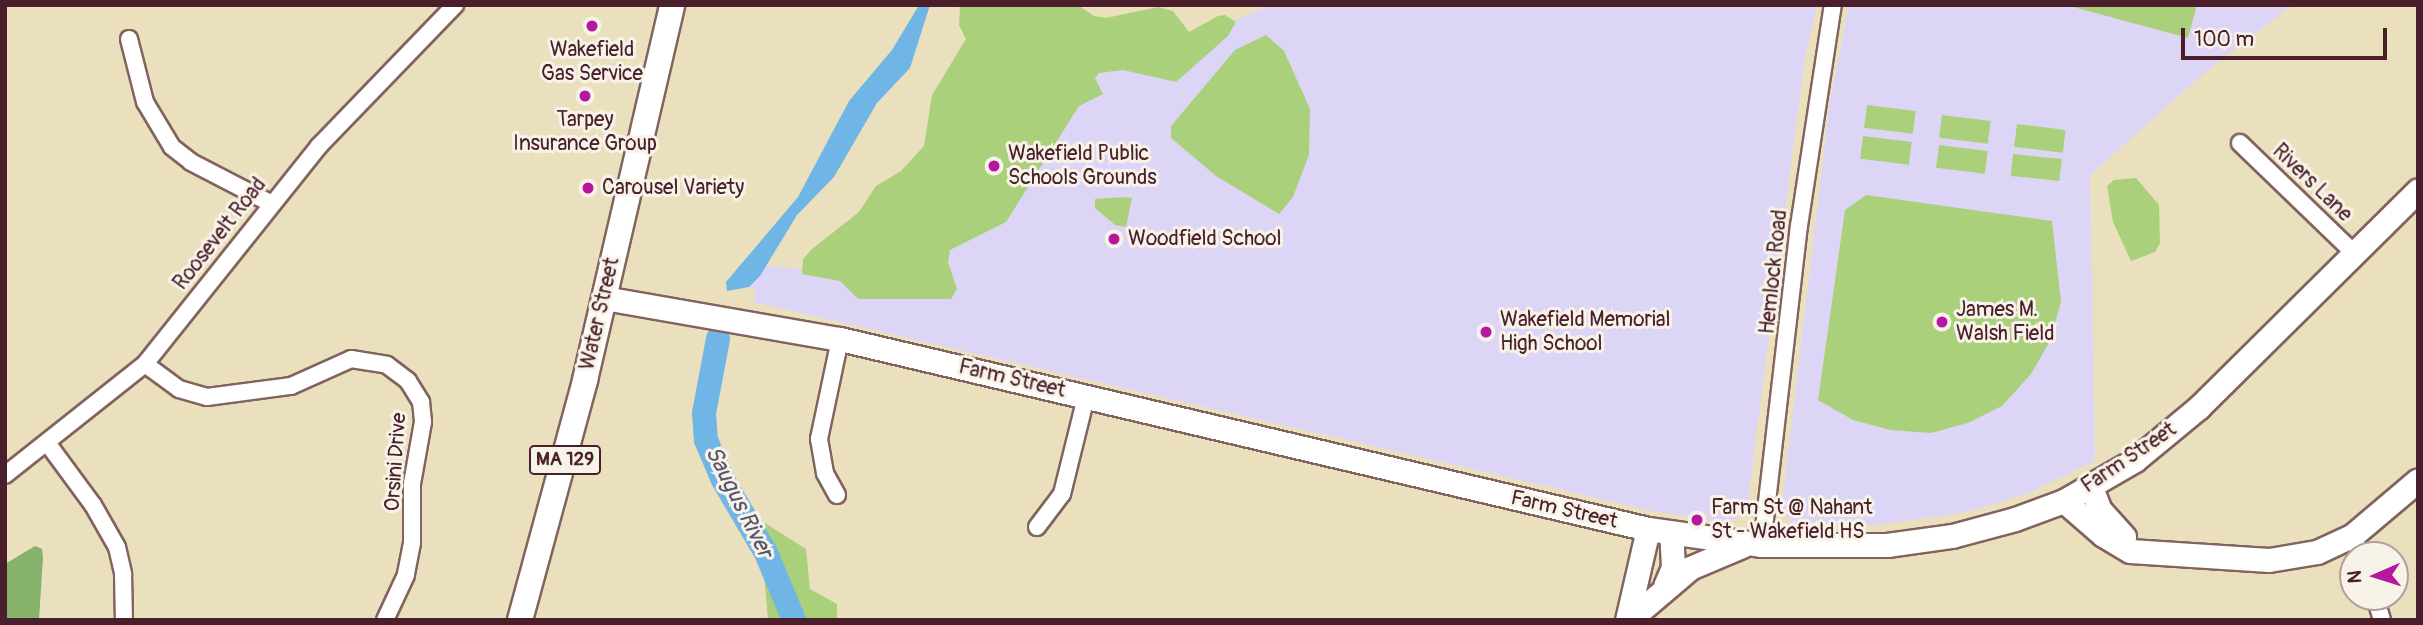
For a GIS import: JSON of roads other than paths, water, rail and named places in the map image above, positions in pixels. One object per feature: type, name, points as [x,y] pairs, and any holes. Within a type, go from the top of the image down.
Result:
[{"type":"main road","name":"Water Street","points":[[520,620],[604,298],[671,5]]},
{"type":"main road","name":"Farm Street","points":[[604,298],[840,339],[1648,529],[1755,544],[1861,547],[1920,541],[1984,529],[2064,501],[2147,452],[2199,407],[2418,190]]},
{"type":"main road","points":[[2361,541],[2418,480]]},
{"type":"main road","points":[[2091,487],[2115,530],[2150,553]]},
{"type":"main road","points":[[2064,501],[2113,543],[2130,551],[2281,559],[2339,548]]},
{"type":"main road","points":[[1628,620],[1648,529]]},
{"type":"main road","points":[[1665,586],[1673,567],[1671,533]]},
{"type":"main road","points":[[1628,620],[1665,586],[1711,556],[1755,544]]},
{"type":"street","name":"Roosevelt Road","points":[[5,475],[48,444],[145,364],[270,203],[455,5]]},
{"type":"street","name":"Hemlock Road","points":[[1755,544],[1802,202],[1833,5]]},
{"type":"street","points":[[129,39],[145,102],[172,147],[191,162],[270,203]]},
{"type":"street","name":"Rivers Lane","points":[[2240,143],[2354,253]]},
{"type":"street","points":[[837,495],[825,473],[820,439],[840,339]]},
{"type":"street","name":"Orsini Drive","points":[[145,364],[179,389],[207,397],[291,386],[351,359],[387,365],[408,381],[421,402],[423,422],[412,484],[412,543],[406,575],[385,620]]},
{"type":"street","points":[[1037,527],[1062,494],[1086,397]]},
{"type":"street","points":[[48,444],[93,505],[117,547],[123,574],[124,620]]},
{"type":"water","points":[[919,5],[930,5],[910,68],[877,103],[834,177],[797,215],[760,276],[749,287],[727,291],[726,282],[798,197],[849,101],[892,50]]},
{"type":"waterway","name":"Saugus River","points":[[718,339],[704,413],[706,440],[723,480],[766,553],[794,620]]},
{"type":"place","name":"Wakefield Gas Service","points":[[592,26]]},
{"type":"place","name":"Tarpey Insurance Group","points":[[585,96]]},
{"type":"place","name":"Wakefield Public Schools Grounds","points":[[994,166]]},
{"type":"place","name":"Carousel Variety","points":[[588,188]]},
{"type":"place","name":"Woodfield School","points":[[1114,239]]},
{"type":"place","name":"James M. Walsh Field","points":[[1942,322]]},
{"type":"place","name":"Wakefield Memorial High School","points":[[1486,332]]},
{"type":"place","name":"Farm St @ Nahant St - Wakefield HS","points":[[1697,520]]}]
